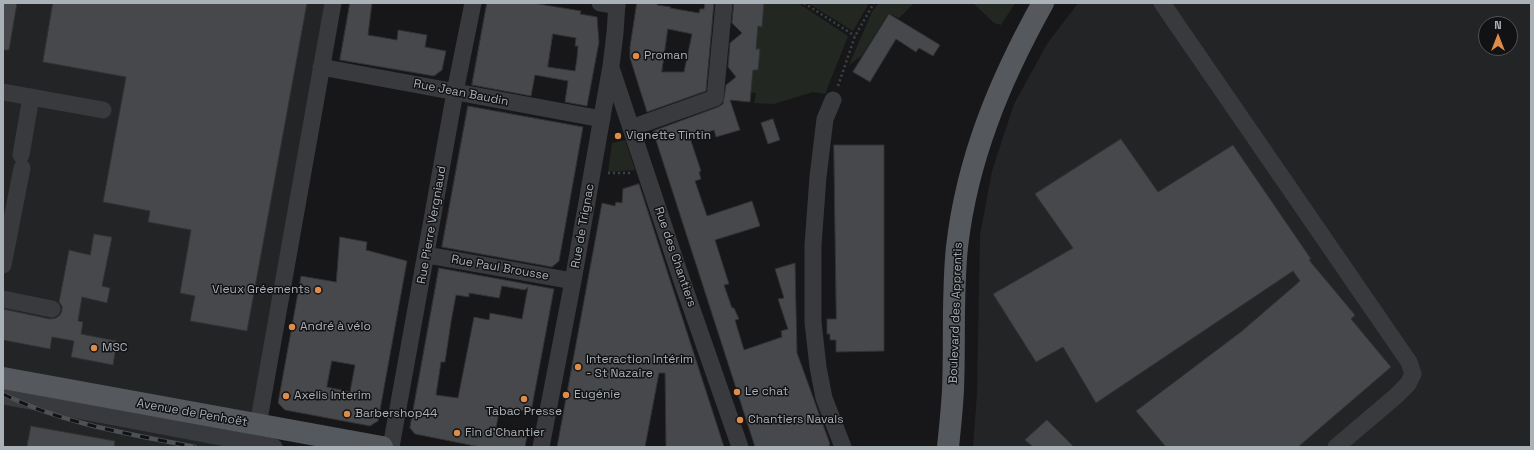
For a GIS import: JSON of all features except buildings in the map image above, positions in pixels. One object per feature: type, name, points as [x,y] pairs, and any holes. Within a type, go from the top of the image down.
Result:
[{"type":"main road","name":"Boulevard des Apprentis","points":[[948,447],[951,429],[953,389],[954,302],[957,248],[965,198],[978,147],[986,123],[1013,60],[1043,3]]},
{"type":"main road","name":"Avenue de Penhoët","points":[[3,378],[382,447]]},
{"type":"street","points":[[258,425],[333,3]]},
{"type":"street","name":"Rue Pierre Vergniaud","points":[[391,447],[427,255],[455,92],[473,3]]},
{"type":"street","points":[[600,3],[617,4]]},
{"type":"street","points":[[631,128],[714,98],[724,3]]},
{"type":"street","points":[[1162,3],[1409,362],[1413,374],[1408,384],[1336,447]]},
{"type":"street","name":"Rue de Trignac","points":[[541,447],[602,119],[611,66],[617,4]]},
{"type":"street","name":"Rue des Chantiers","points":[[611,66],[740,447]]},
{"type":"street","name":"Rue Jean Baudin","points":[[321,67],[602,119]]},
{"type":"street","points":[[3,92],[103,110]]},
{"type":"street","points":[[3,265],[31,97]]},
{"type":"street","points":[[833,100],[825,119],[818,177],[813,245],[813,322],[818,367],[824,398],[843,447]]},
{"type":"street","name":"Rue Paul Brousse","points":[[427,255],[573,281]]},
{"type":"street","points":[[3,299],[52,309]]},
{"type":"street","points":[[3,396],[274,447]]},
{"type":"path","points":[[804,3],[855,36]]},
{"type":"path","points":[[833,100],[855,36],[874,3]]},
{"type":"path","points":[[605,172],[612,174],[633,173]]},
{"type":"shaded area","points":[[3,3],[325,3],[250,447],[3,447]]},
{"type":"shaded area","points":[[764,3],[798,3],[848,36],[825,94],[813,92],[774,104],[754,103],[756,93],[751,92],[753,70],[758,70],[760,49],[756,49],[758,26],[762,26]]},
{"type":"shaded area","points":[[808,3],[869,3],[853,31]]},
{"type":"shaded area","points":[[879,3],[914,3],[899,18],[888,13],[862,55],[849,65],[872,12]]},
{"type":"shaded area","points":[[973,3],[1015,3],[1001,25],[994,23]]},
{"type":"shaded area","points":[[1078,3],[1531,3],[1531,447],[973,447],[977,393],[980,235],[992,171],[1014,104],[1047,44]]},
{"type":"shaded area","points":[[625,140],[635,170],[608,172],[612,143]]},
{"type":"railway","points":[[3,394],[73,421],[195,447]]},
{"type":"place","name":"Proman","points":[[636,56]]},
{"type":"place","name":"Vignette Tintin","points":[[618,136]]},
{"type":"place","name":"Vieux Gréements","points":[[318,290]]},
{"type":"place","name":"André à vélo","points":[[292,327]]},
{"type":"place","name":"MSC","points":[[94,348]]},
{"type":"place","name":"Interaction Intérim - St Nazaire","points":[[578,367]]},
{"type":"place","name":"Le chat","points":[[737,392]]},
{"type":"place","name":"Eugénie","points":[[566,395]]},
{"type":"place","name":"Axelis Interim","points":[[286,396]]},
{"type":"place","name":"Tabac Presse","points":[[524,399]]},
{"type":"place","name":"Barbershop44","points":[[347,414]]},
{"type":"place","name":"Chantiers Navals","points":[[740,420]]},
{"type":"place","name":"Fin d'Chantier","points":[[457,433]]}]
